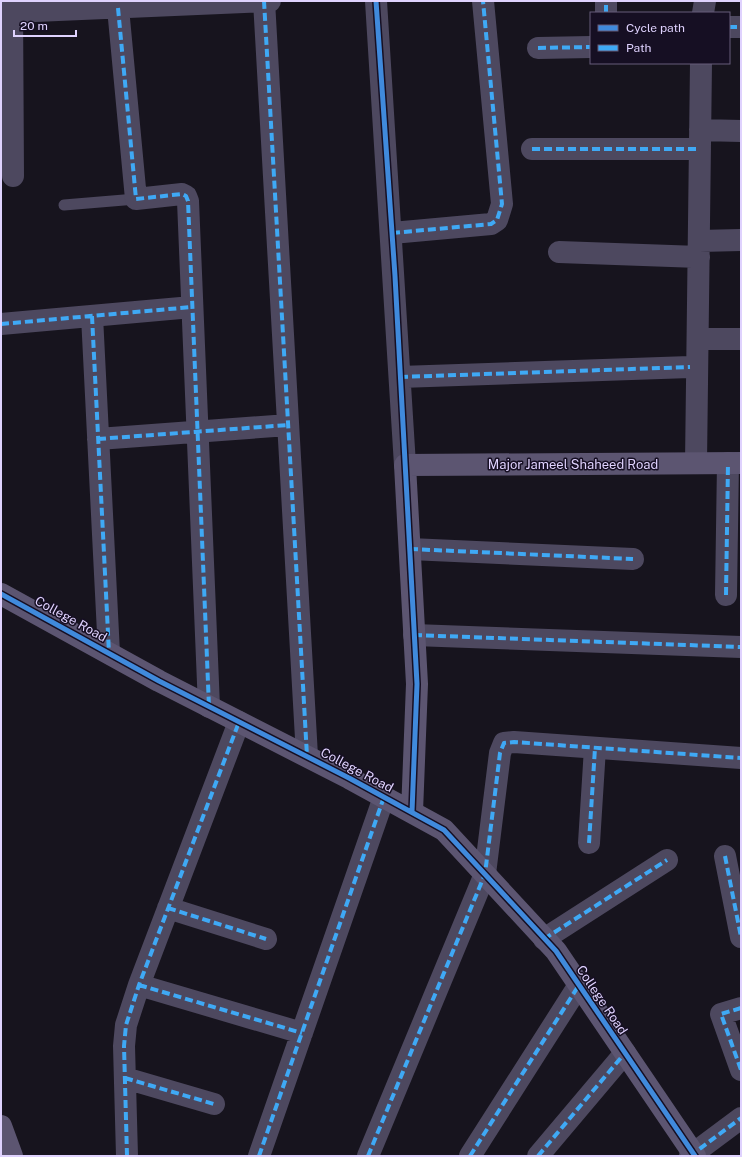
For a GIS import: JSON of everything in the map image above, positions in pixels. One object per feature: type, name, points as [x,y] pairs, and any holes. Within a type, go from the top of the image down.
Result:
[{"type":"street","points":[[264,1],[307,756]]},
{"type":"street","points":[[13,176],[18,7],[118,8],[270,1]]},
{"type":"street","points":[[376,1],[392,233],[417,684],[412,812]]},
{"type":"street","points":[[392,233],[491,224],[497,220],[502,204],[483,1]]},
{"type":"street","points":[[606,1],[606,12]]},
{"type":"street","points":[[703,12],[705,1]]},
{"type":"street","points":[[118,8],[136,199],[182,194],[186,196],[188,201],[210,707]]},
{"type":"street","points":[[730,27],[741,27]]},
{"type":"street","points":[[538,48],[590,47]]},
{"type":"street","points":[[696,463],[701,64]]},
{"type":"street","points":[[532,149],[700,140],[741,131]]},
{"type":"street","points":[[559,252],[699,249],[741,240]]},
{"type":"street","points":[[1,324],[192,306]]},
{"type":"street","points":[[92,316],[109,653]]},
{"type":"street","points":[[698,339],[741,339]]},
{"type":"street","points":[[400,377],[690,367]]},
{"type":"street","points":[[98,439],[288,425]]},
{"type":"street","points":[[726,596],[734,463]]},
{"type":"street","name":"Major Jameel Shaheed Road","points":[[405,465],[734,463]]},
{"type":"street","points":[[410,549],[633,559]]},
{"type":"street","name":"College Road","points":[[1,594],[210,707],[307,756],[444,830],[556,951],[693,1155]]},
{"type":"street","points":[[414,635],[741,647]]},
{"type":"street","points":[[127,1156],[125,1078],[126,1025],[139,985],[239,722]]},
{"type":"street","points":[[368,1156],[484,874],[500,753],[504,743],[514,742],[741,758]]},
{"type":"street","points":[[590,843],[595,748]]},
{"type":"street","points":[[259,1156],[384,797]]},
{"type":"street","points":[[725,856],[741,938]]},
{"type":"street","points":[[544,939],[667,860]]},
{"type":"street","points":[[168,908],[266,939]]},
{"type":"street","points":[[139,985],[302,1033]]},
{"type":"street","points":[[470,1156],[579,985]]},
{"type":"street","points":[[741,1008],[720,1014],[741,1070]]},
{"type":"street","points":[[538,1156],[625,1053]]},
{"type":"street","points":[[125,1078],[214,1104]]},
{"type":"street","points":[[693,1155],[741,1118]]},
{"type":"street","points":[[1,1126],[12,1156]]},
{"type":"lane","points":[[64,205],[136,199]]},
{"type":"marked path","points":[[264,1],[307,756]]},
{"type":"marked path","points":[[392,233],[491,224],[497,220],[502,204],[483,1]]},
{"type":"marked path","points":[[606,1],[606,12]]},
{"type":"marked path","points":[[118,8],[136,199],[182,194],[186,196],[188,201],[209,707]]},
{"type":"marked path","points":[[730,27],[741,27]]},
{"type":"marked path","points":[[538,48],[590,47]]},
{"type":"marked path","points":[[532,149],[700,149]]},
{"type":"marked path","points":[[1,324],[192,307]]},
{"type":"marked path","points":[[92,316],[109,653]]},
{"type":"marked path","points":[[400,377],[690,367]]},
{"type":"marked path","points":[[98,439],[288,425]]},
{"type":"marked path","points":[[726,595],[728,463]]},
{"type":"marked path","points":[[410,549],[633,559]]},
{"type":"marked path","points":[[414,635],[741,647]]},
{"type":"marked path","points":[[127,1156],[124,1046],[126,1025],[139,985],[239,722]]},
{"type":"marked path","points":[[368,1156],[485,874],[500,753],[504,743],[514,742],[741,758]]},
{"type":"marked path","points":[[589,843],[595,748]]},
{"type":"marked path","points":[[259,1156],[384,797]]},
{"type":"marked path","points":[[725,856],[741,937]]},
{"type":"marked path","points":[[544,939],[667,860]]},
{"type":"marked path","points":[[168,908],[266,939]]},
{"type":"marked path","points":[[139,985],[302,1033]]},
{"type":"marked path","points":[[470,1156],[579,985]]},
{"type":"marked path","points":[[741,1008],[721,1014],[741,1070]]},
{"type":"marked path","points":[[538,1156],[625,1053]]},
{"type":"marked path","points":[[125,1078],[214,1104]]},
{"type":"marked path","points":[[690,1156],[741,1118]]},
{"type":"cycle path","points":[[376,1],[395,276],[417,684],[412,812]]},
{"type":"cycle path","points":[[1,594],[159,681],[349,778],[444,830],[556,951],[695,1156]]}]
